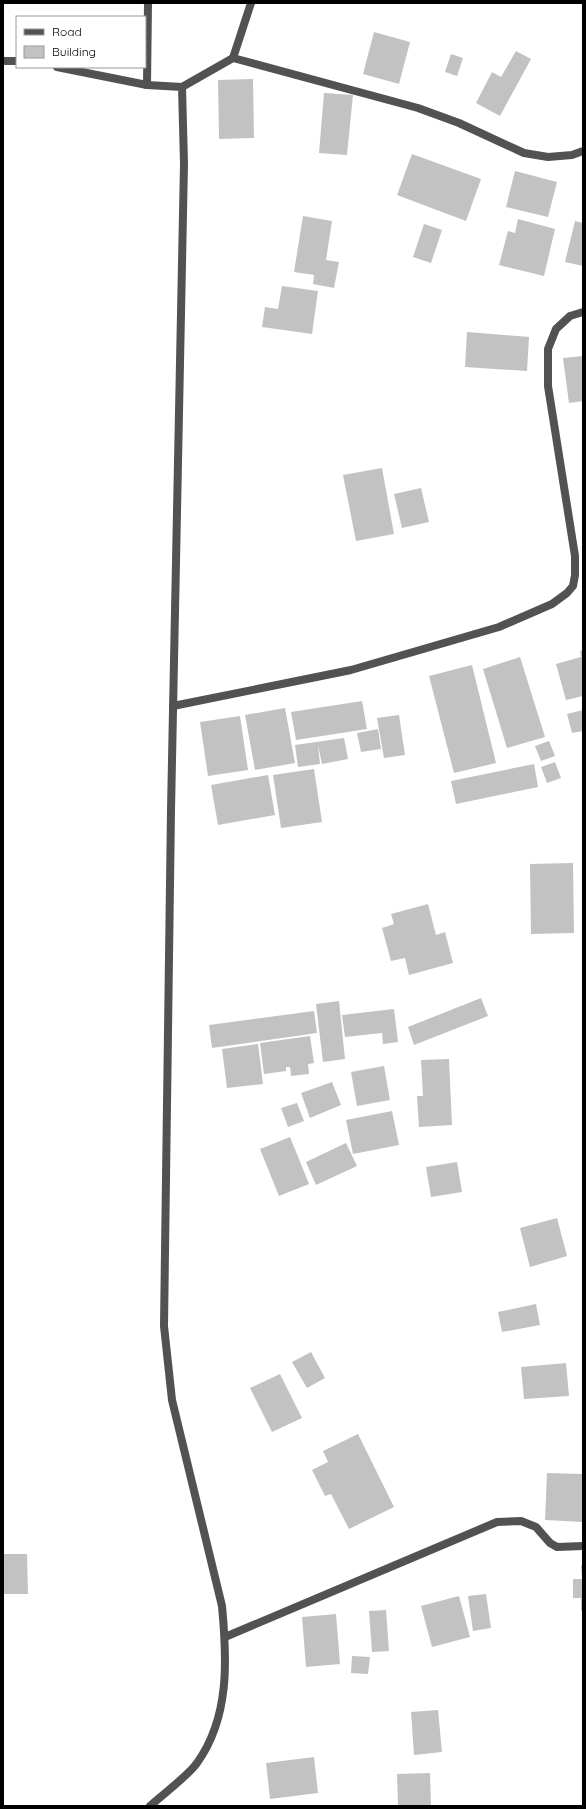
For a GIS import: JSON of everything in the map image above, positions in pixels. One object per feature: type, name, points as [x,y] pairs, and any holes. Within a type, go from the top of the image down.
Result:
[{"type":"street","points":[[147,85],[148,3]]},
{"type":"street","points":[[62,68],[147,85],[182,87],[233,58],[251,3]]},
{"type":"street","points":[[233,58],[418,108],[459,123],[524,153],[548,157],[572,155],[583,151]]},
{"type":"street","points":[[3,61],[16,61]]},
{"type":"street","points":[[150,1806],[197,1764],[210,1739],[221,1711],[225,1679],[225,1637],[222,1606],[172,1400],[164,1326],[173,706],[184,164],[182,87]]},
{"type":"street","points":[[173,706],[359,668],[499,627],[552,604],[567,593],[573,586],[575,575],[575,556],[548,386],[548,349],[556,330],[570,316],[583,312]]},
{"type":"street","points":[[225,1637],[497,1522],[521,1521],[536,1527],[550,1543],[557,1547],[583,1546]]},
{"type":"building","points":[[374,32],[410,42],[399,84],[363,74]]},
{"type":"building","points":[[516,51],[531,59],[500,116],[476,103],[492,72],[501,77]]},
{"type":"building","points":[[451,54],[463,58],[457,76],[445,72]]},
{"type":"building","points":[[253,79],[254,138],[219,139],[218,80]]},
{"type":"building","points":[[324,93],[353,95],[347,155],[319,153]]},
{"type":"building","points":[[412,154],[481,179],[466,221],[397,195]]},
{"type":"building","points":[[515,171],[557,182],[548,217],[506,207]]},
{"type":"building","points":[[303,216],[332,221],[326,260],[339,262],[334,288],[313,284],[314,275],[294,272]]},
{"type":"building","points":[[518,219],[555,229],[544,276],[499,265],[508,231],[515,233]]},
{"type":"building","points":[[575,221],[583,223],[583,266],[565,262]]},
{"type":"building","points":[[424,224],[442,230],[431,263],[413,257]]},
{"type":"building","points":[[282,286],[318,291],[312,334],[262,327],[265,307],[278,309]]},
{"type":"building","points":[[467,332],[529,337],[527,371],[465,367]]},
{"type":"building","points":[[583,356],[583,401],[569,403],[563,358]]},
{"type":"building","points":[[382,468],[394,534],[356,541],[343,475]]},
{"type":"building","points":[[421,488],[429,522],[402,528],[394,494]]},
{"type":"building","points":[[583,650],[583,696],[566,700],[556,664],[581,657],[580,651]]},
{"type":"building","points":[[520,657],[545,737],[507,748],[483,669]]},
{"type":"building","points":[[472,665],[496,763],[454,773],[429,676]]},
{"type":"building","points":[[362,701],[367,729],[296,740],[291,712]]},
{"type":"building","points":[[285,708],[295,763],[255,770],[245,715]]},
{"type":"building","points":[[583,710],[583,731],[572,733],[567,714]]},
{"type":"building","points":[[399,715],[405,755],[384,758],[377,718]]},
{"type":"building","points":[[240,716],[248,770],[208,776],[200,722]]},
{"type":"building","points":[[378,729],[381,749],[361,752],[357,733]]},
{"type":"building","points":[[344,738],[348,759],[322,764],[318,745],[320,764],[298,767],[295,745]]},
{"type":"building","points":[[549,741],[555,756],[541,761],[535,746]]},
{"type":"building","points":[[555,762],[561,778],[547,783],[541,767]]},
{"type":"building","points":[[534,764],[538,787],[456,804],[451,781]]},
{"type":"building","points":[[314,769],[322,822],[281,828],[273,775]]},
{"type":"building","points":[[268,775],[275,815],[218,825],[211,785]]},
{"type":"building","points":[[573,863],[574,933],[531,934],[530,864]]},
{"type":"building","points":[[428,904],[436,935],[445,932],[453,963],[409,975],[405,958],[391,961],[382,928],[394,924],[391,914]]},
{"type":"building","points":[[481,998],[488,1016],[414,1045],[408,1027]]},
{"type":"building","points":[[339,1001],[345,1059],[323,1062],[316,1004]]},
{"type":"building","points":[[394,1009],[398,1042],[383,1044],[382,1033],[345,1037],[342,1015]]},
{"type":"building","points":[[314,1011],[317,1033],[212,1048],[209,1025]]},
{"type":"building","points":[[310,1036],[314,1063],[308,1064],[309,1074],[291,1076],[290,1067],[286,1067],[286,1071],[264,1074],[260,1043]]},
{"type":"building","points":[[258,1044],[263,1084],[227,1088],[222,1049]]},
{"type":"building","points":[[449,1059],[452,1125],[419,1127],[417,1096],[423,1096],[421,1060]]},
{"type":"building","points":[[384,1066],[390,1100],[357,1106],[351,1072]]},
{"type":"building","points":[[332,1082],[341,1105],[310,1118],[301,1093]]},
{"type":"building","points":[[297,1103],[304,1121],[288,1127],[281,1108]]},
{"type":"building","points":[[392,1111],[399,1145],[353,1154],[346,1120]]},
{"type":"building","points":[[290,1137],[309,1184],[279,1196],[260,1149]]},
{"type":"building","points":[[346,1143],[357,1166],[316,1185],[306,1162]]},
{"type":"building","points":[[457,1162],[462,1192],[431,1197],[426,1167]]},
{"type":"building","points":[[557,1218],[567,1256],[530,1267],[520,1228]]},
{"type":"building","points":[[536,1304],[540,1325],[502,1332],[498,1312]]},
{"type":"building","points":[[311,1352],[325,1378],[307,1388],[292,1362]]},
{"type":"building","points":[[566,1363],[569,1396],[524,1399],[521,1367]]},
{"type":"building","points":[[280,1374],[302,1418],[272,1432],[250,1388]]},
{"type":"building","points":[[358,1434],[394,1507],[349,1529],[331,1494],[325,1496],[312,1470],[328,1462],[323,1451]]},
{"type":"building","points":[[547,1473],[583,1474],[583,1522],[545,1520]]},
{"type":"building","points":[[3,1554],[27,1554],[28,1594],[3,1594]]},
{"type":"building","points":[[581,1565],[583,1565],[583,1611],[581,1611],[581,1598],[573,1598],[573,1579],[582,1579]]},
{"type":"building","points":[[486,1594],[491,1628],[473,1631],[468,1596]]},
{"type":"building","points":[[459,1596],[470,1637],[432,1647],[421,1606]]},
{"type":"building","points":[[386,1610],[389,1651],[372,1652],[369,1611]]},
{"type":"building","points":[[336,1614],[340,1664],[306,1667],[302,1617]]},
{"type":"building","points":[[352,1656],[370,1657],[368,1674],[351,1673]]},
{"type":"building","points":[[438,1710],[442,1752],[414,1755],[411,1712]]},
{"type":"building","points":[[314,1757],[318,1793],[270,1799],[266,1763]]},
{"type":"building","points":[[430,1773],[431,1806],[398,1806],[397,1774]]}]
